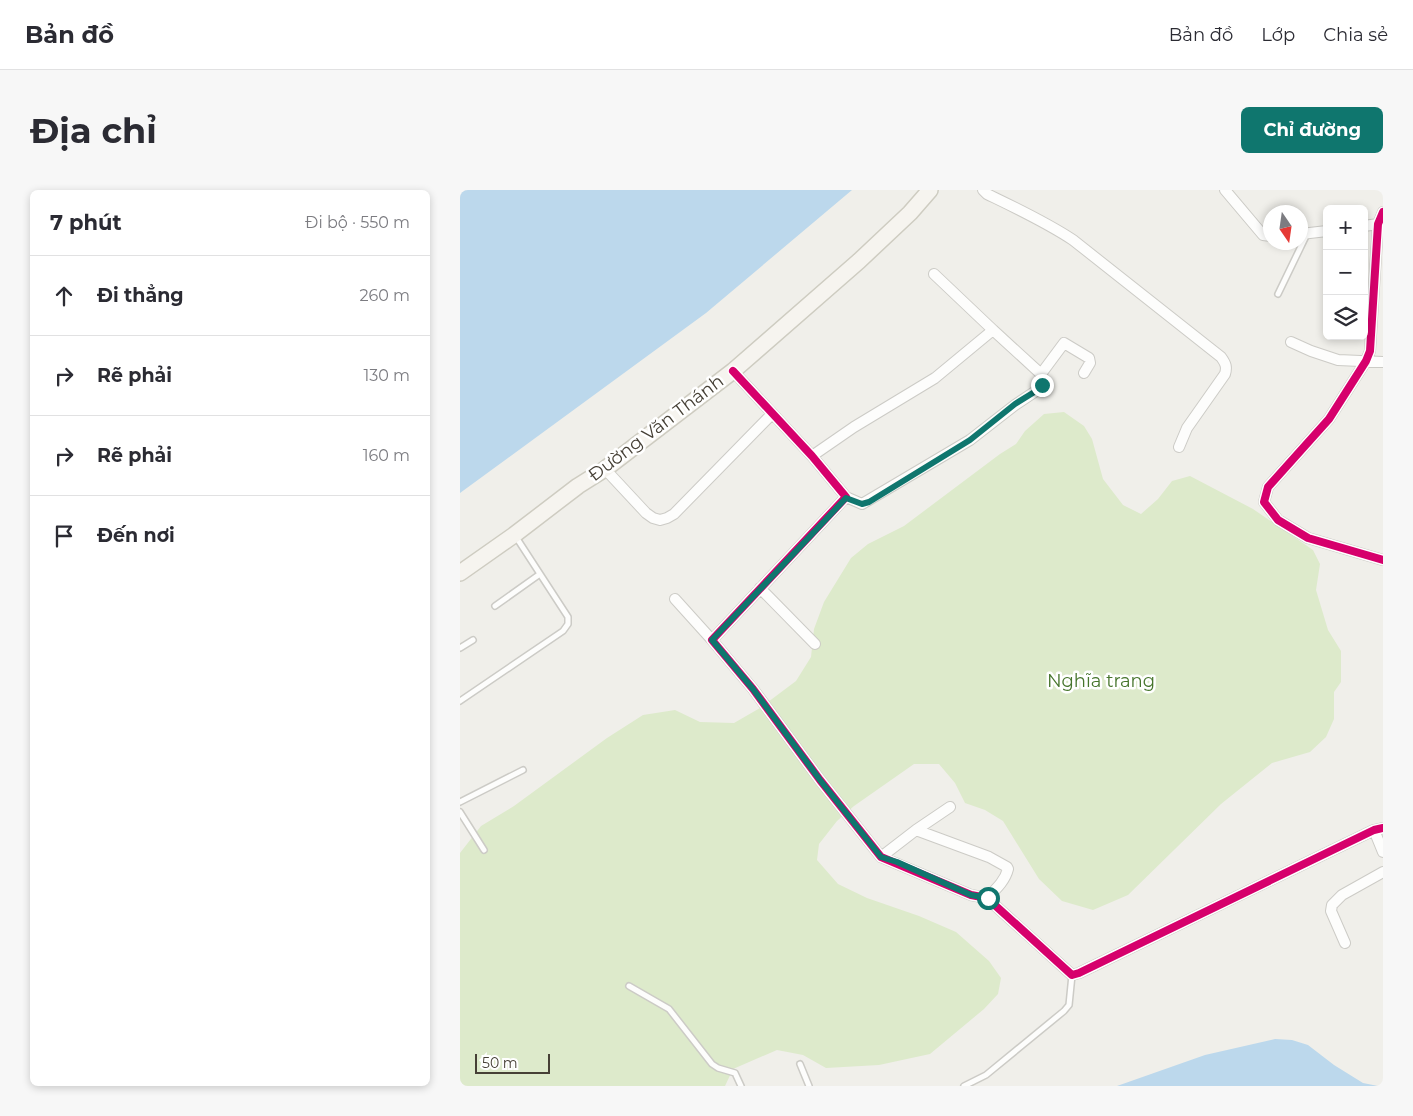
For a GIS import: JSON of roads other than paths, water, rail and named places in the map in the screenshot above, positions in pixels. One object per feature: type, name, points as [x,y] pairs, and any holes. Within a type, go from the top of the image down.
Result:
[{"type":"main road","name":"Đường Văn Thánh","points":[[460,573],[604,469],[733,371],[859,261],[910,213],[930,190]]},
{"type":"street","points":[[983,190],[987,194],[1018,208],[1073,240],[1221,357],[1226,364],[1225,374],[1187,428],[1179,447]]},
{"type":"street","points":[[1225,190],[1263,235]]},
{"type":"street","points":[[1382,558],[1308,538],[1278,520],[1264,502],[1268,487],[1329,419],[1366,361],[1370,351],[1378,224],[1383,212]]},
{"type":"street","points":[[1368,225],[1378,224]]},
{"type":"street","points":[[1308,233],[1323,232]]},
{"type":"street","points":[[934,274],[1041,374]]},
{"type":"street","points":[[812,456],[854,427],[935,378],[993,330]]},
{"type":"street","points":[[1291,342],[1338,360],[1383,362]]},
{"type":"street","points":[[733,371],[812,456],[846,498],[862,504],[938,460],[982,431],[1015,404],[1036,391],[1042,385],[1041,374],[1064,343],[1089,358],[1090,363],[1084,372]]},
{"type":"street","points":[[604,469],[646,513],[660,520],[667,518],[690,498],[772,414]]},
{"type":"street","points":[[712,640],[846,498]]},
{"type":"street","points":[[760,588],[815,644]]},
{"type":"street","points":[[675,599],[753,689],[820,780],[881,857],[897,862],[971,895],[988,898],[1072,975],[1079,974],[1379,829],[1383,852]]},
{"type":"street","points":[[881,857],[950,807]]},
{"type":"street","points":[[916,830],[989,857],[1007,867],[1007,874],[1003,881],[988,898]]},
{"type":"street","points":[[1345,943],[1331,911],[1332,905],[1342,895],[1383,872]]},
{"type":"lane","points":[[1278,294],[1297,250]]},
{"type":"lane","points":[[460,701],[563,631],[568,624],[568,617],[514,535]]},
{"type":"lane","points":[[495,606],[540,574]]},
{"type":"lane","points":[[460,648],[473,640]]},
{"type":"lane","points":[[460,802],[523,770]]},
{"type":"lane","points":[[460,812],[484,850]]},
{"type":"lane","points":[[964,1086],[986,1075],[1064,1011],[1068,1005],[1072,975]]},
{"type":"lane","points":[[629,986],[669,1009],[712,1064],[718,1068],[735,1073],[742,1086]]},
{"type":"lane","points":[[800,1064],[810,1086]]},
{"type":"water","points":[[460,190],[852,190],[706,313],[460,493]]},
{"type":"water","points":[[1275,1039],[1292,1040],[1308,1045],[1334,1065],[1363,1083],[1378,1086],[1117,1086],[1205,1055]]},
{"type":"park label","name":"Nghĩa trang","points":[[1101,681]]}]
